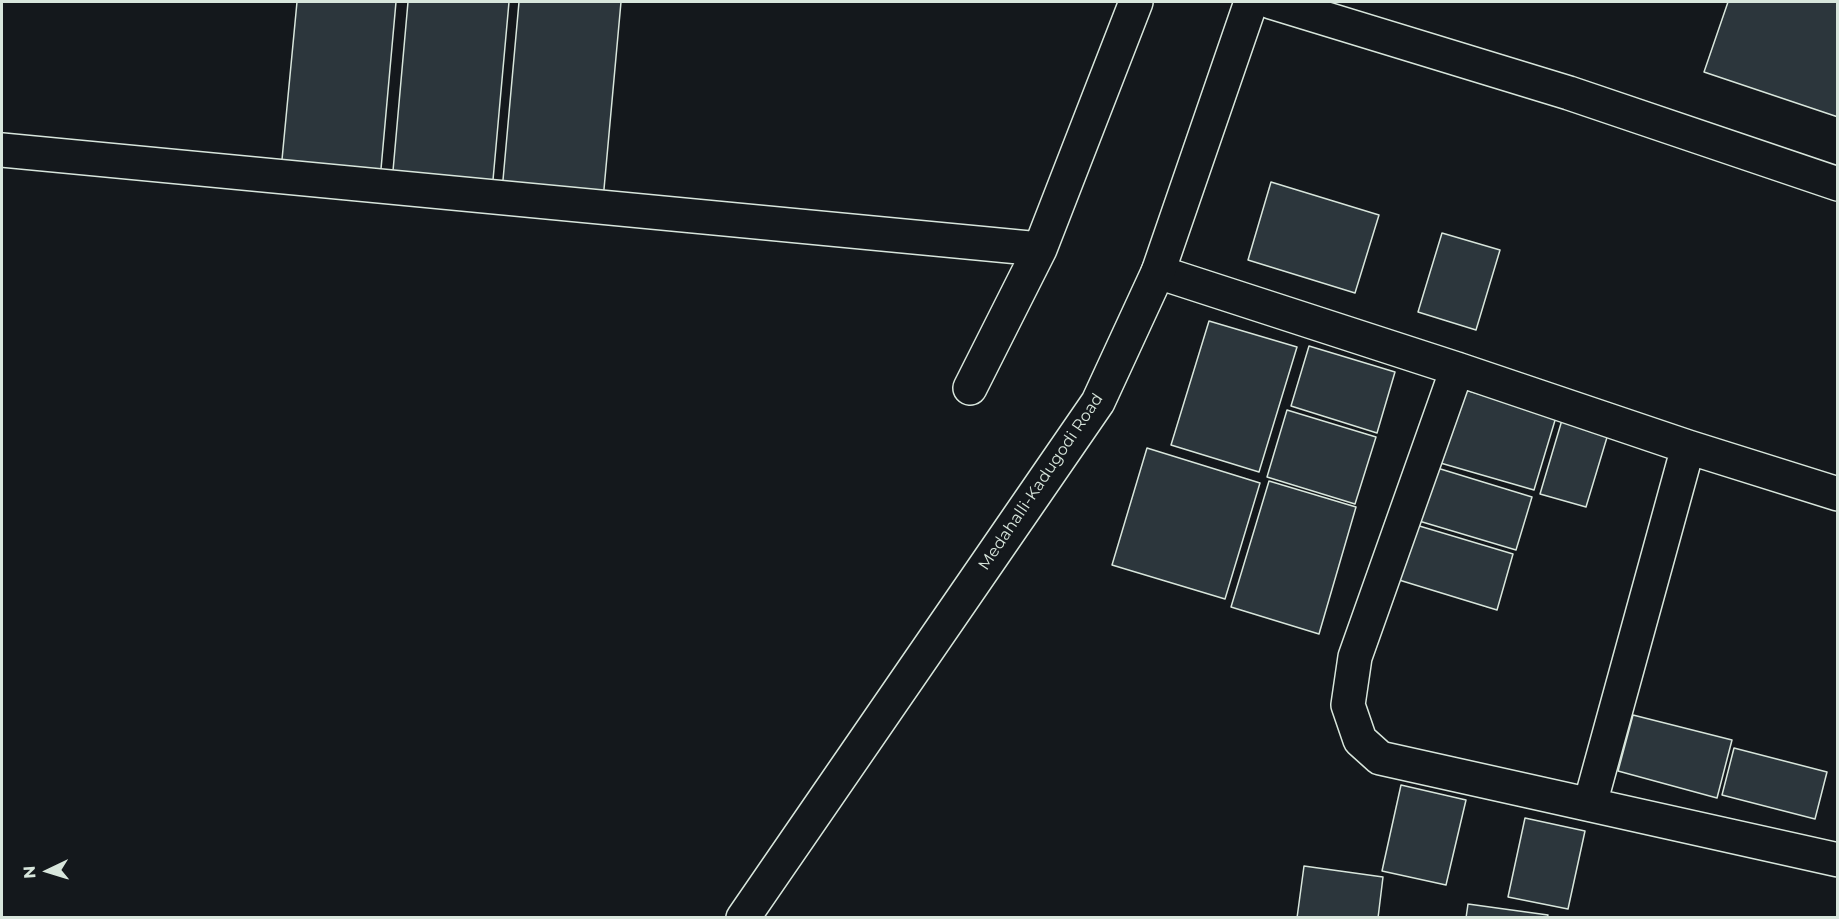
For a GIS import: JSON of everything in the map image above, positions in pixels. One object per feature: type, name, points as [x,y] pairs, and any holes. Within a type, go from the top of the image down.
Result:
[{"type":"street","points":[[970,388],[1040,249],[1136,2]]},
{"type":"street","name":"Medahalli-Kadugodi Road","points":[[743,918],[1098,402],[1158,272],[1251,2]]},
{"type":"street","points":[[1271,2],[1569,93],[1838,184]]},
{"type":"street","points":[[2,150],[1040,249]]},
{"type":"street","points":[[1158,272],[1688,447],[1838,494]]},
{"type":"street","points":[[1457,369],[1355,657],[1348,705],[1360,740],[1380,758],[1838,860]]},
{"type":"street","points":[[1590,804],[1688,447]]},
{"type":"building","points":[[297,2],[396,2],[380,180],[281,170]]},
{"type":"building","points":[[408,2],[509,2],[492,191],[392,182]]},
{"type":"building","points":[[519,2],[621,2],[603,200],[502,191]]},
{"type":"building","points":[[1728,2],[1838,2],[1838,117],[1704,72]]},
{"type":"building","points":[[1271,182],[1379,215],[1355,293],[1248,260]]},
{"type":"building","points":[[1442,233],[1500,250],[1476,330],[1418,312]]},
{"type":"building","points":[[1209,321],[1297,347],[1259,472],[1171,445]]},
{"type":"building","points":[[1309,346],[1395,372],[1377,433],[1291,406]]},
{"type":"building","points":[[1459,388],[1556,417],[1534,490],[1437,462]]},
{"type":"building","points":[[1287,410],[1376,437],[1355,504],[1267,477]]},
{"type":"building","points":[[1562,420],[1608,434],[1586,507],[1540,494]]},
{"type":"building","points":[[1147,448],[1260,483],[1225,599],[1112,565]]},
{"type":"building","points":[[1434,467],[1532,497],[1516,550],[1419,521]]},
{"type":"building","points":[[1269,481],[1356,507],[1319,634],[1231,607]]},
{"type":"building","points":[[1416,525],[1513,554],[1497,610],[1399,580]]},
{"type":"building","points":[[1633,715],[1732,740],[1717,798],[1618,771]]},
{"type":"building","points":[[1734,748],[1827,772],[1815,819],[1722,795]]},
{"type":"building","points":[[1401,785],[1466,800],[1446,885],[1382,871]]},
{"type":"building","points":[[1525,818],[1585,831],[1568,909],[1508,897]]},
{"type":"building","points":[[1304,866],[1383,877],[1378,918],[1297,918]]},
{"type":"building","points":[[1468,904],[1548,915],[1547,918],[1466,918]]}]
